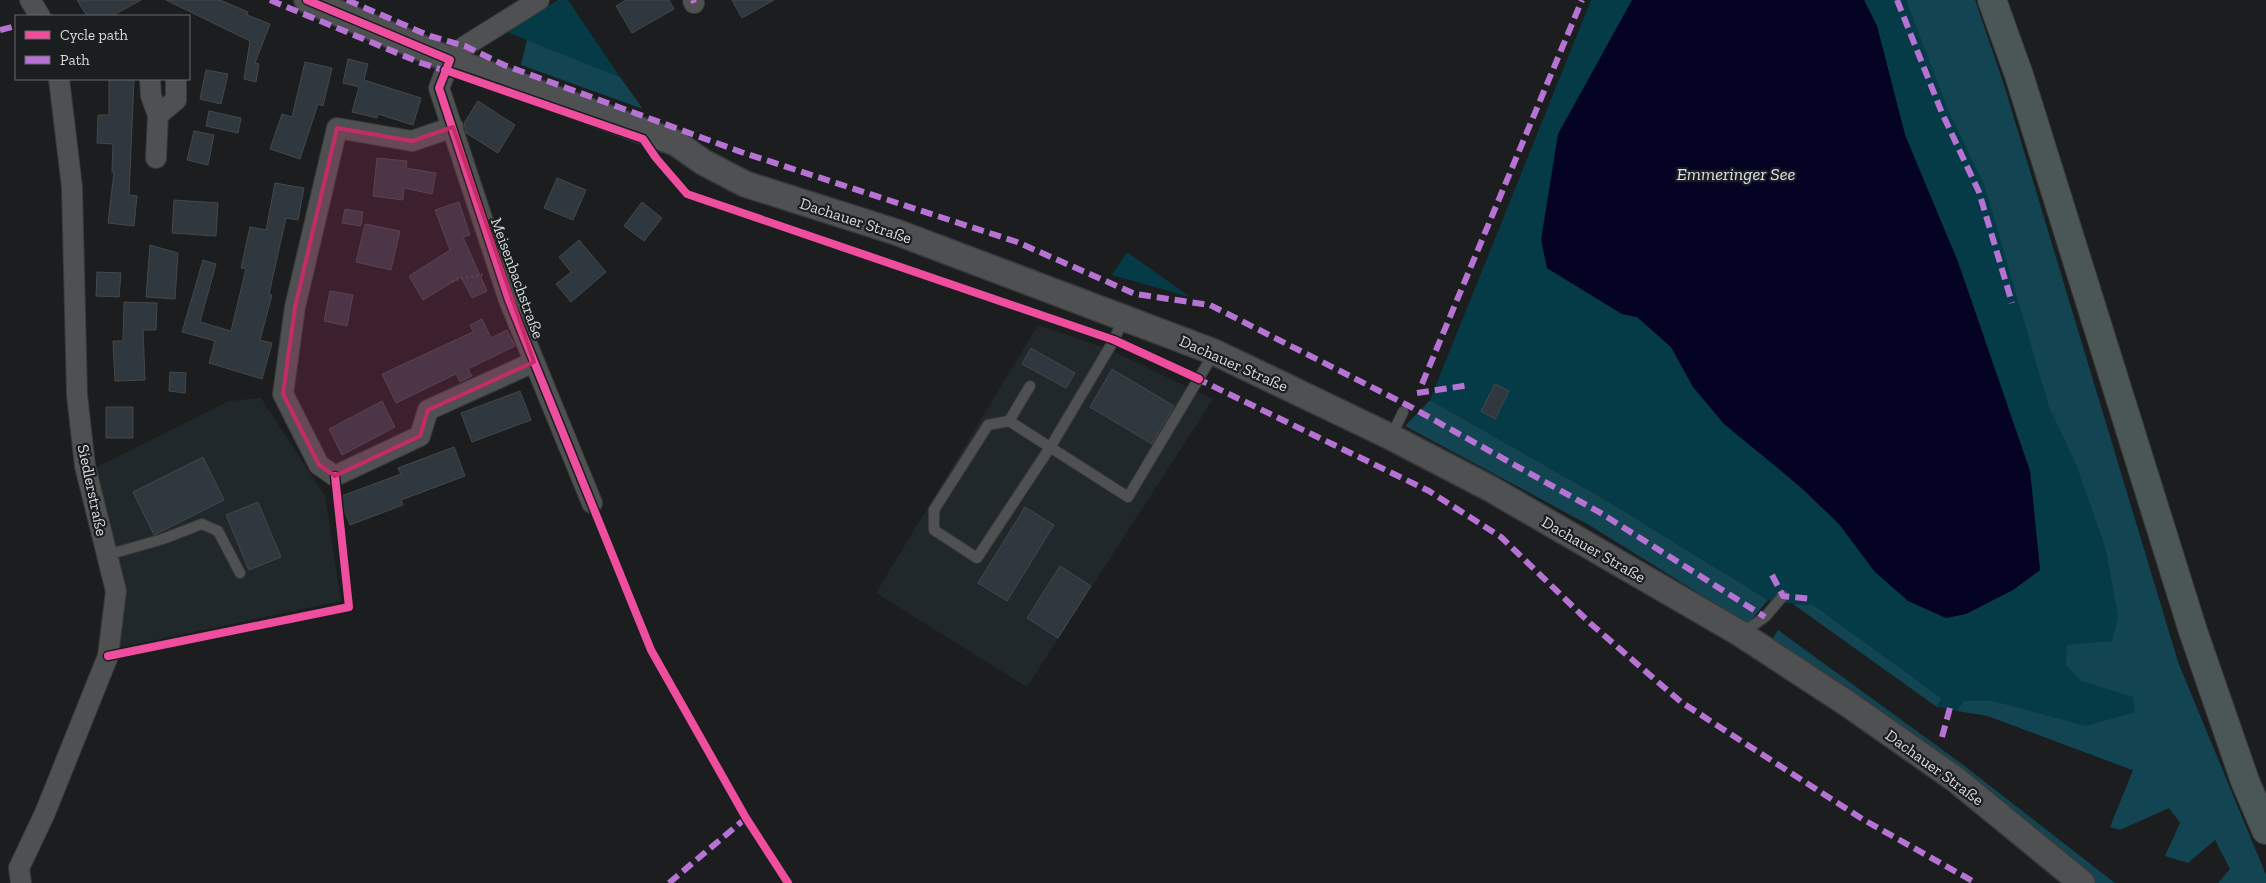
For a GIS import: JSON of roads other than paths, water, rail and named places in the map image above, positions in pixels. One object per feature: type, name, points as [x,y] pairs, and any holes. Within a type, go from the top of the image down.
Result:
[{"type":"highway","points":[[1992,0],[2019,75],[2192,632],[2245,781],[2266,830]]},
{"type":"street","points":[[30,0],[39,15]]},
{"type":"street","name":"Dachauer Straße","points":[[307,0],[450,60],[676,143],[703,162],[745,184],[896,232],[1124,316],[1214,352],[1391,437],[1491,489],[1741,634],[1955,778],[2082,883]]},
{"type":"street","points":[[450,60],[465,46],[539,0]]},
{"type":"street","name":"Meisenbachstraße","points":[[450,60],[439,88],[499,271],[592,503]]},
{"type":"street","name":"Siedlerstraße","points":[[21,883],[19,868],[45,813],[108,656],[116,591],[85,466],[78,404],[72,187],[59,80]]},
{"type":"street","points":[[150,80],[151,96],[158,115],[156,158]]},
{"type":"street","points":[[158,115],[176,100],[176,80]]},
{"type":"street","name":"Meisenbachstraße","points":[[452,126],[412,141],[337,128],[295,307],[284,394],[318,465],[335,476],[420,436],[428,410],[534,362]]},
{"type":"lane","points":[[1124,316],[1114,340],[1051,446],[977,558],[934,530],[934,510],[988,425],[1009,421],[1051,446],[1128,497],[1214,352]]},
{"type":"lane","points":[[1009,421],[1030,386]]},
{"type":"lane","points":[[1391,437],[1404,412]]},
{"type":"lane","points":[[107,555],[163,539],[202,524],[218,531],[240,573]]},
{"type":"lane","points":[[1741,634],[1765,617],[1783,596]]},
{"type":"water","name":"Emmeringer See","points":[[1632,0],[1864,0],[1877,26],[1905,135],[1958,262],[2030,471],[2040,570],[2013,590],[1966,614],[1946,618],[1908,601],[1875,572],[1839,524],[1803,489],[1724,424],[1693,387],[1671,347],[1637,317],[1622,314],[1547,268],[1541,240],[1558,134]]}]
